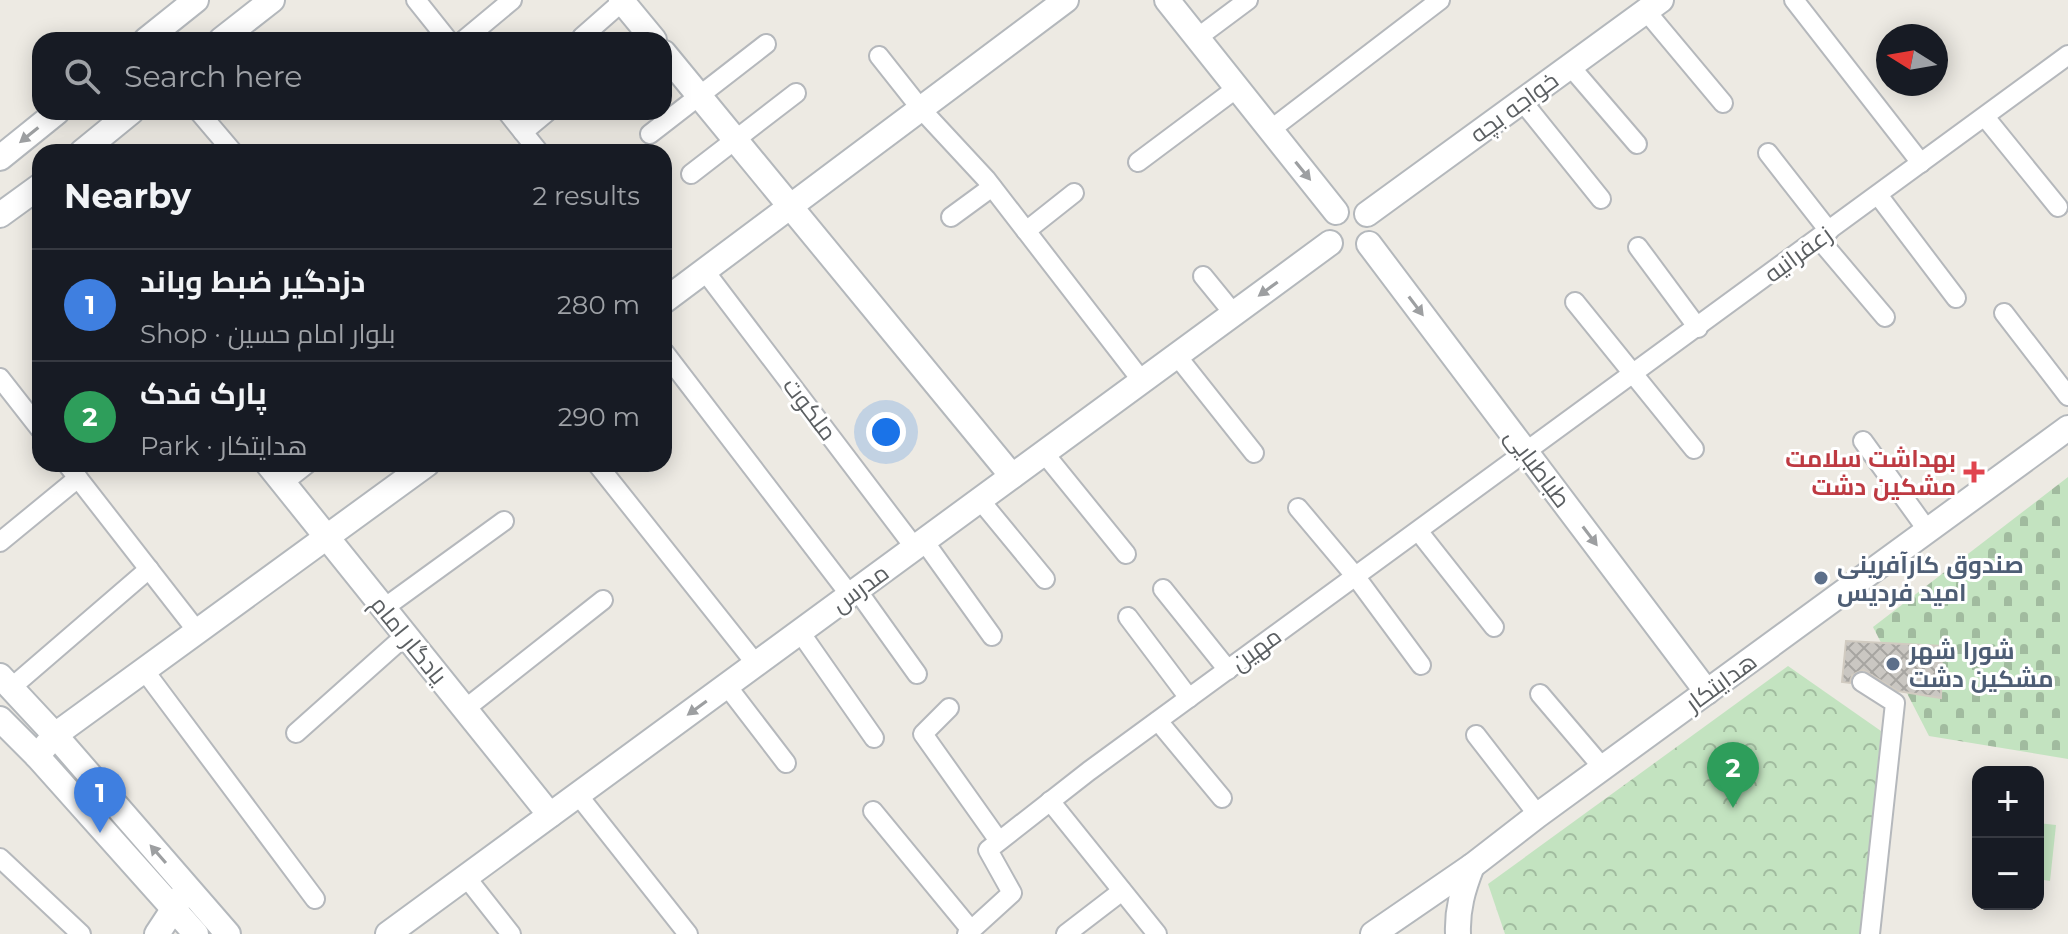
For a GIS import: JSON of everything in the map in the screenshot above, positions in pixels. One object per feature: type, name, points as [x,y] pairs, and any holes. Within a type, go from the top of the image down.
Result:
[{"type":"street","points":[[156,32],[196,0]]},
{"type":"street","points":[[231,32],[272,0]]},
{"type":"street","points":[[416,0],[442,32]]},
{"type":"street","points":[[474,32],[512,0]]},
{"type":"street","points":[[672,295],[1066,0]]},
{"type":"street","points":[[1167,0],[1336,212]]},
{"type":"street","points":[[1197,38],[1248,0]]},
{"type":"street","points":[[1270,130],[1440,0]]},
{"type":"street","points":[[1794,0],[1921,163]]},
{"type":"street","points":[[588,32],[622,1],[647,32]]},
{"type":"street","points":[[1654,5],[1723,103]]},
{"type":"street","name":"خواجه بچه","points":[[1367,214],[1654,5]]},
{"type":"street","points":[[672,117],[766,44]]},
{"type":"street","name":"زعفرانیه","points":[[1527,453],[2068,55]]},
{"type":"street","points":[[879,56],[921,109],[992,187],[1142,381]]},
{"type":"street","points":[[672,63],[1012,476]]},
{"type":"street","points":[[1570,66],[1637,144]]},
{"type":"street","points":[[1138,162],[1237,88]]},
{"type":"street","points":[[691,174],[796,93]]},
{"type":"street","points":[[1522,101],[1601,199]]},
{"type":"street","points":[[1985,117],[2058,207]]},
{"type":"street","points":[[0,158],[47,120]]},
{"type":"street","points":[[92,144],[121,120]]},
{"type":"street","points":[[206,120],[226,144]]},
{"type":"street","points":[[513,120],[533,144]]},
{"type":"street","points":[[523,132],[537,120]]},
{"type":"street","points":[[650,134],[668,120]]},
{"type":"street","points":[[1768,153],[1885,317]]},
{"type":"street","points":[[951,217],[992,187]]},
{"type":"street","points":[[0,215],[32,192]]},
{"type":"street","points":[[1026,231],[1074,193]]},
{"type":"street","points":[[1878,195],[1956,298]]},
{"type":"street","points":[[1346,207],[1357,208],[1367,214],[1373,234],[1369,244],[1360,252],[1349,254],[1338,251],[1330,243],[1327,232],[1329,221],[1336,212],[1346,207]]},
{"type":"street","name":"مدرس","points":[[402,930],[466,877],[1330,243]]},
{"type":"street","name":"طباطبایی","points":[[1369,244],[1707,692]]},
{"type":"street","points":[[1638,247],[1698,328]]},
{"type":"street","name":"ملکوت","points":[[704,270],[992,636]]},
{"type":"street","points":[[1203,276],[1234,314]]},
{"type":"street","points":[[1575,302],[1636,373],[1694,449]]},
{"type":"street","points":[[2004,313],[2068,396]]},
{"type":"street","points":[[1177,356],[1254,453]]},
{"type":"street","points":[[672,362],[917,674]]},
{"type":"street","points":[[2,383],[32,419]]},
{"type":"street","name":"هدایتکار","points":[[1373,934],[1472,866],[2068,428]]},
{"type":"street","points":[[1863,441],[1928,531]]},
{"type":"street","points":[[1044,453],[1126,554]]},
{"type":"street","name":"مهین","points":[[994,845],[1189,698],[1527,453]]},
{"type":"street","points":[[0,542],[71,472]]},
{"type":"street","points":[[73,472],[197,631]]},
{"type":"street","points":[[37,756],[55,735],[416,472]]},
{"type":"street","points":[[603,472],[756,664]]},
{"type":"street","name":"یادگار امام","points":[[276,474],[550,815]]},
{"type":"street","points":[[980,500],[1045,579]]},
{"type":"street","points":[[1298,508],[1356,577],[1421,665]]},
{"type":"street","points":[[384,608],[504,521]]},
{"type":"street","points":[[1419,532],[1494,627]]},
{"type":"street","points":[[149,569],[6,681],[228,934]]},
{"type":"street","points":[[1163,589],[1228,670]]},
{"type":"street","points":[[465,709],[603,600]]},
{"type":"street","points":[[1128,617],[1189,698]]},
{"type":"street","points":[[800,632],[874,738]]},
{"type":"street","points":[[296,733],[406,635]]},
{"type":"street","points":[[144,670],[315,899]]},
{"type":"street","points":[[1862,682],[1895,703],[1870,934]]},
{"type":"street","points":[[727,686],[786,763]]},
{"type":"street","points":[[1540,694],[1603,768]]},
{"type":"street","points":[[873,811],[969,932],[1012,893],[994,845],[923,734],[949,708]]},
{"type":"street","points":[[0,719],[37,756],[196,934]]},
{"type":"street","points":[[1158,721],[1222,798]]},
{"type":"street","points":[[1476,735],[1538,815]]},
{"type":"street","points":[[578,795],[688,934]]},
{"type":"street","points":[[1050,801],[1157,934]]},
{"type":"street","points":[[0,858],[81,934]]},
{"type":"street","points":[[1458,934],[1461,893],[1472,866]]},
{"type":"street","points":[[466,877],[511,934]]},
{"type":"street","points":[[157,934],[186,887]]},
{"type":"street","points":[[1066,934],[1122,891]]},
{"type":"green space","points":[[2068,477],[2068,759],[1929,736],[1873,627]]},
{"type":"green space","points":[[1788,666],[1881,731],[1861,934],[1505,934],[1488,884]]},
{"type":"green space","points":[[2044,824],[2056,825],[2050,881],[2044,880]]},
{"type":"building","name":"شورا شهر مشکین دشت","points":[[1846,641],[1942,646],[1941,698],[1898,691],[1863,670],[1852,675],[1850,683],[1842,682]]},
{"type":"place","name":"بهداشت سلامت مشکین دشت","points":[[1974,472]]},
{"type":"place","name":"صندوق کارآفرینی امید فردیس","points":[[1821,578]]},
{"type":"place","name":"شورا شهر مشکین دشت","points":[[1893,664]]},
{"type":"place","name":"پارک فدک","points":[[1733,808]]},
{"type":"place","name":"دزدگیر ضبط وباند","points":[[100,833]]}]
